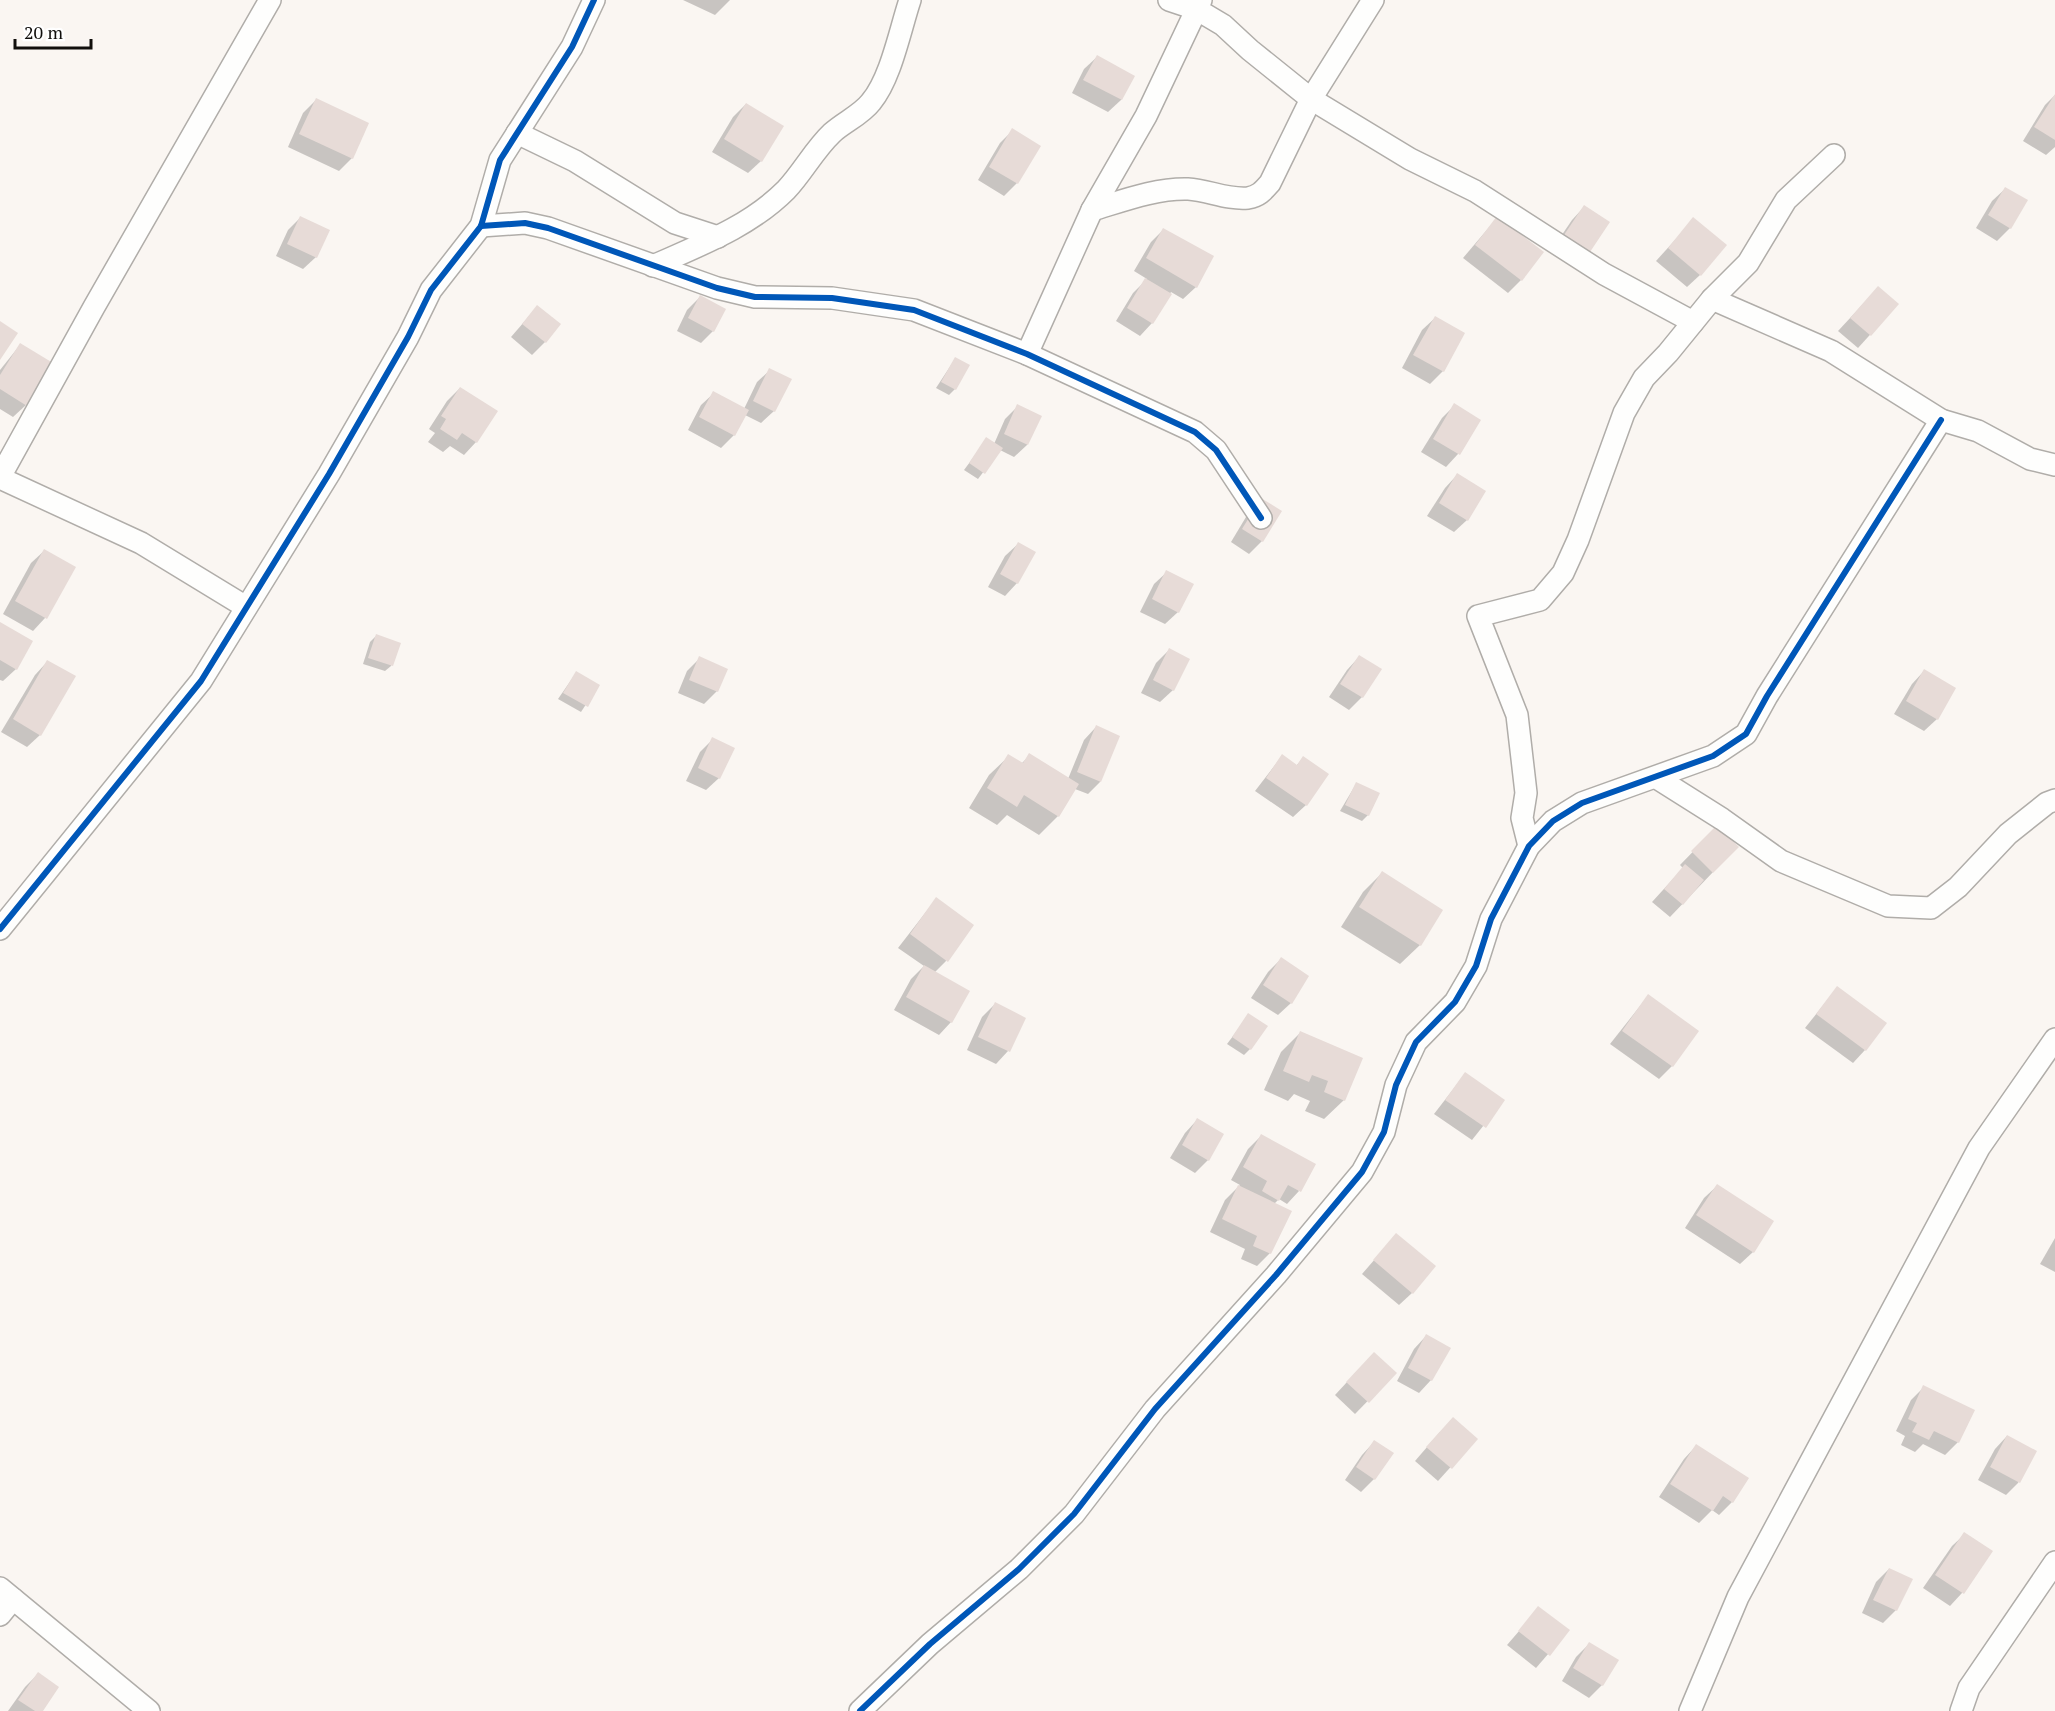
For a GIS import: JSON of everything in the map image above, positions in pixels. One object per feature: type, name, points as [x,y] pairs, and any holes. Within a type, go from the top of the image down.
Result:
[{"type":"street","points":[[246,607],[141,543],[0,478],[94,307],[270,0]]},
{"type":"street","points":[[0,928],[201,681],[408,337],[431,290],[482,226],[500,160],[572,47],[594,0]]},
{"type":"street","points":[[653,266],[718,237],[763,211],[789,188],[809,158],[832,133],[871,103],[882,84],[910,0]]},
{"type":"street","points":[[1169,0],[1198,4],[1311,99],[1410,159],[1475,191],[1604,274],[1693,322]]},
{"type":"street","points":[[1092,210],[1156,193],[1188,189],[1228,197],[1247,198],[1261,195],[1270,183],[1311,99],[1374,0]]},
{"type":"street","points":[[1027,354],[1092,210],[1146,116],[1198,4]]},
{"type":"street","points":[[517,133],[575,161],[675,223],[718,237]]},
{"type":"street","points":[[1529,846],[1522,818],[1526,793],[1517,715],[1478,616],[1540,600],[1563,573],[1578,540],[1623,413],[1644,378],[1712,299],[1748,263],[1786,200],[1834,154]]},
{"type":"street","points":[[482,226],[525,223],[548,228],[717,288],[755,297],[832,298],[914,310],[1027,354],[1195,432],[1216,450],[1261,518]]},
{"type":"street","points":[[1712,299],[1832,351],[1941,420],[1978,431],[2030,459],[2055,465]]},
{"type":"street","points":[[860,1711],[930,1644],[1019,1569],[1074,1514],[1155,1409],[1276,1275],[1362,1172],[1384,1132],[1396,1085],[1416,1042],[1455,1002],[1476,966],[1491,919],[1529,846],[1553,821],[1582,803],[1713,756],[1746,734],[1767,696],[1941,420]]},
{"type":"street","points":[[1657,778],[1722,819],[1781,861],[1888,906],[1931,908],[1958,887],[2008,834],[2047,802],[2055,800]]},
{"type":"street","points":[[1690,1711],[1738,1597],[1979,1148],[2055,1039]]},
{"type":"street","points":[[1961,1711],[1969,1688],[2055,1562]]},
{"type":"street","points":[[0,1616],[7,1593],[149,1711]]},
{"type":"building","points":[[1097,55],[1135,76],[1122,100],[1083,80]]},
{"type":"building","points":[[2055,94],[2055,140],[2034,127]]},
{"type":"building","points":[[316,98],[369,123],[353,159],[299,134]]},
{"type":"building","points":[[746,103],[784,126],[762,162],[724,139]]},
{"type":"building","points":[[1012,128],[1041,146],[1018,184],[989,167]]},
{"type":"building","points":[[2005,187],[2028,200],[2011,229],[1988,215]]},
{"type":"building","points":[[1584,205],[1610,222],[1590,252],[1564,235]]},
{"type":"building","points":[[300,216],[330,230],[317,258],[287,244]]},
{"type":"building","points":[[1497,216],[1544,252],[1522,281],[1475,245]]},
{"type":"building","points":[[1693,217],[1727,245],[1701,276],[1668,248]]},
{"type":"building","points":[[1163,228],[1214,256],[1197,288],[1146,258]]},
{"type":"building","points":[[1145,278],[1172,294],[1153,324],[1127,308]]},
{"type":"building","points":[[1878,286],[1899,304],[1871,336],[1850,318]]},
{"type":"building","points":[[700,295],[726,309],[714,332],[688,318]]},
{"type":"building","points":[[537,305],[561,324],[546,343],[522,324]]},
{"type":"building","points":[[1435,316],[1465,333],[1444,372],[1413,355]]},
{"type":"building","points":[[0,321],[18,333],[0,360]]},
{"type":"building","points":[[20,343],[53,363],[27,406],[0,389],[0,375]]},
{"type":"building","points":[[955,357],[970,365],[956,390],[941,382]]},
{"type":"building","points":[[769,368],[792,379],[775,412],[753,401]]},
{"type":"building","points":[[460,387],[498,411],[477,443],[462,433],[457,440],[440,429],[446,419],[441,416]]},
{"type":"building","points":[[713,391],[749,410],[735,436],[699,417]]},
{"type":"building","points":[[1454,403],[1481,420],[1460,455],[1433,439]]},
{"type":"building","points":[[1017,404],[1042,416],[1028,445],[1004,434]]},
{"type":"building","points":[[986,437],[1003,448],[985,474],[969,463]]},
{"type":"building","points":[[1457,473],[1486,491],[1468,521],[1439,503]]},
{"type":"building","points":[[1261,498],[1282,511],[1263,542],[1242,529]]},
{"type":"building","points":[[1018,542],[1036,552],[1018,584],[1000,574]]},
{"type":"building","points":[[44,549],[76,567],[47,619],[15,601]]},
{"type":"building","points":[[1166,570],[1194,584],[1179,613],[1152,599]]},
{"type":"building","points":[[0,622],[33,641],[17,670],[0,660]]},
{"type":"building","points":[[376,634],[401,643],[393,666],[368,658]]},
{"type":"building","points":[[1169,648],[1190,659],[1174,691],[1153,680]]},
{"type":"building","points":[[1359,655],[1382,669],[1363,698],[1340,684]]},
{"type":"building","points":[[699,656],[728,669],[718,692],[689,680]]},
{"type":"building","points":[[47,660],[76,676],[41,736],[13,719]]},
{"type":"building","points":[[1924,669],[1956,688],[1938,720],[1906,701]]},
{"type":"building","points":[[576,671],[600,685],[588,707],[563,693]]},
{"type":"building","points":[[1096,725],[1120,736],[1101,782],[1077,772]]},
{"type":"building","points":[[712,737],[735,748],[720,779],[698,768]]},
{"type":"building","points":[[1029,753],[1079,784],[1059,817],[1024,795],[1017,807],[987,788],[1008,754],[1023,763]]},
{"type":"building","points":[[1282,754],[1297,765],[1303,756],[1329,774],[1307,806],[1266,778]]},
{"type":"building","points":[[1356,782],[1380,793],[1369,816],[1345,805]]},
{"type":"building","points":[[1717,825],[1739,847],[1713,873],[1691,851]]},
{"type":"building","points":[[1685,864],[1704,880],[1683,905],[1664,889]]},
{"type":"building","points":[[1382,871],[1443,910],[1421,946],[1359,907]]},
{"type":"building","points":[[936,897],[974,925],[948,962],[910,934]]},
{"type":"building","points":[[1281,957],[1309,976],[1292,1004],[1263,985]]},
{"type":"building","points":[[924,965],[970,991],[952,1023],[906,997]]},
{"type":"building","points":[[1837,986],[1887,1023],[1866,1051],[1816,1014]]},
{"type":"building","points":[[1648,994],[1699,1031],[1673,1067],[1622,1031]]},
{"type":"building","points":[[995,1002],[1026,1018],[1010,1052],[978,1037]]},
{"type":"building","points":[[1248,1013],[1268,1026],[1251,1050],[1232,1037]]},
{"type":"building","points":[[1300,1031],[1363,1058],[1345,1101],[1324,1092],[1328,1081],[1312,1075],[1309,1082],[1283,1071]]},
{"type":"building","points":[[1465,1072],[1505,1100],[1486,1128],[1445,1100]]},
{"type":"building","points":[[1197,1118],[1224,1134],[1209,1161],[1182,1145]]},
{"type":"building","points":[[1261,1134],[1316,1164],[1301,1192],[1288,1185],[1279,1201],[1262,1191],[1267,1181],[1243,1167]]},
{"type":"building","points":[[1717,1184],[1774,1221],[1754,1253],[1696,1215]]},
{"type":"building","points":[[1238,1185],[1292,1211],[1271,1254],[1253,1246],[1257,1236],[1222,1219]]},
{"type":"building","points":[[1396,1233],[1436,1266],[1413,1294],[1373,1260]]},
{"type":"building","points":[[1426,1334],[1451,1348],[1432,1381],[1408,1368]]},
{"type":"building","points":[[1374,1352],[1397,1373],[1369,1403],[1346,1382]]},
{"type":"building","points":[[1923,1385],[1975,1410],[1959,1443],[1934,1431],[1929,1440],[1912,1432],[1917,1423],[1908,1419]]},
{"type":"building","points":[[1453,1417],[1478,1439],[1452,1469],[1426,1447]]},
{"type":"building","points":[[2007,1435],[2037,1451],[2020,1483],[1990,1467]]},
{"type":"building","points":[[1374,1440],[1394,1453],[1375,1480],[1356,1467]]},
{"type":"building","points":[[1696,1444],[1749,1478],[1733,1503],[1723,1496],[1713,1511],[1670,1484]]},
{"type":"building","points":[[1964,1532],[1993,1551],[1964,1594],[1935,1575]]},
{"type":"building","points":[[1889,1568],[1913,1579],[1897,1611],[1873,1600]]},
{"type":"building","points":[[1538,1606],[1570,1630],[1550,1656],[1518,1631]]},
{"type":"building","points":[[1589,1642],[1619,1660],[1603,1686],[1573,1668]]},
{"type":"building","points":[[38,1672],[59,1687],[43,1711],[35,1711],[18,1700]]},
{"type":"cycle path","points":[[0,929],[201,681],[329,474],[408,337],[431,290],[481,226],[500,160],[572,47],[594,0]]},
{"type":"cycle path","points":[[481,226],[525,223],[548,228],[717,288],[755,297],[832,298],[914,310],[1027,354],[1195,432],[1216,450],[1261,518]]},
{"type":"cycle path","points":[[860,1711],[930,1644],[1019,1569],[1074,1514],[1155,1409],[1276,1275],[1362,1172],[1384,1132],[1396,1085],[1416,1042],[1455,1002],[1476,966],[1491,919],[1529,846],[1553,821],[1582,803],[1713,756],[1746,734],[1767,696],[1941,420]]}]
